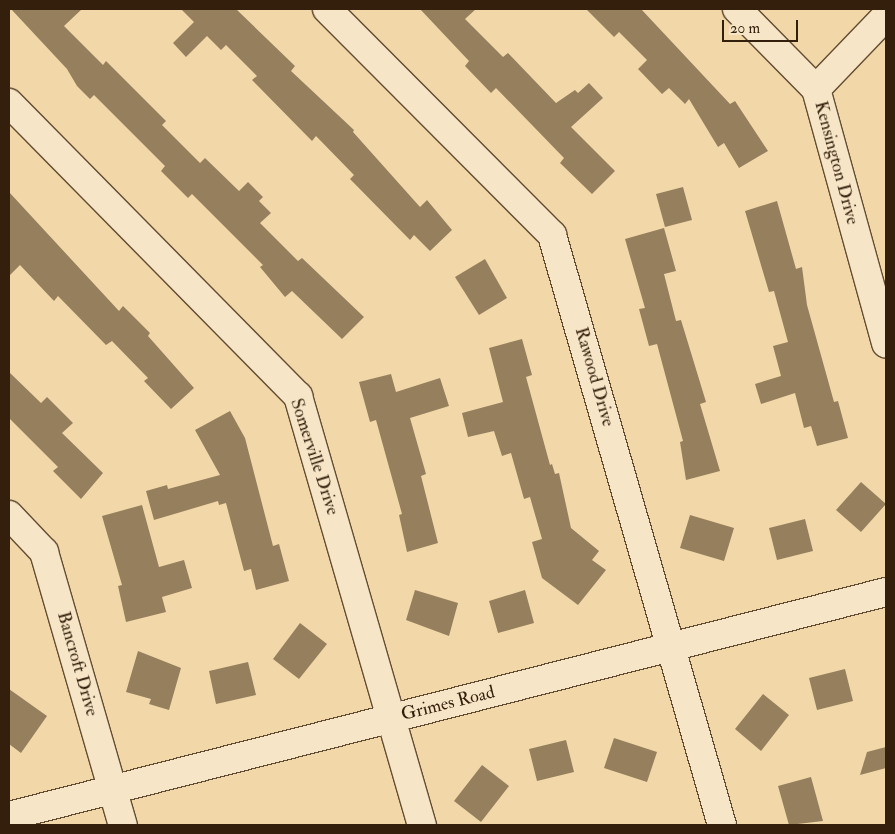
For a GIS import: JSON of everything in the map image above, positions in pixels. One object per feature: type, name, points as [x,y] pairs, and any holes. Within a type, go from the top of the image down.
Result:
[{"type":"street","name":"Rawood Drive","points":[[327,9],[552,235],[722,825]]},
{"type":"street","name":"Kensington Drive","points":[[737,9],[816,89],[886,344]]},
{"type":"street","points":[[816,89],[886,16]]},
{"type":"street","name":"Somerville Drive","points":[[9,104],[298,396],[422,825]]},
{"type":"street","name":"Bancroft Drive","points":[[9,515],[44,552],[123,825]]},
{"type":"street","name":"Grimes Road","points":[[9,816],[112,788],[392,719],[886,592]]},
{"type":"building","points":[[11,9],[82,9],[64,26],[103,65],[106,61],[166,121],[162,125],[200,163],[205,158],[239,191],[248,182],[263,197],[259,201],[271,213],[260,223],[298,261],[302,258],[364,317],[342,339],[292,291],[285,297],[260,267],[263,265],[192,194],[188,198],[161,171],[165,166],[94,95],[90,99],[77,86],[67,69]]},
{"type":"building","points":[[181,9],[236,9],[295,66],[291,71],[354,130],[353,132],[420,207],[427,200],[452,230],[430,251],[414,235],[410,240],[350,179],[354,175],[316,136],[312,141],[252,80],[257,76],[226,45],[221,50],[207,36],[186,57],[173,43],[194,22]]},
{"type":"building","points":[[420,9],[476,9],[465,19],[503,57],[508,53],[556,103],[575,90],[578,93],[589,83],[603,98],[571,127],[615,171],[592,194],[560,163],[564,158],[496,88],[491,93],[465,66],[469,61]]},
{"type":"building","points":[[586,9],[641,9],[730,104],[735,101],[768,151],[739,168],[724,143],[718,147],[689,99],[685,104],[669,88],[662,94],[638,69],[647,60],[619,32],[614,37]]},
{"type":"building","points":[[683,187],[692,220],[665,227],[656,194]]},
{"type":"building","points":[[9,192],[119,311],[123,306],[150,333],[148,336],[194,388],[171,409],[144,381],[148,378],[112,341],[106,345],[58,296],[54,301],[20,265],[9,276]]},
{"type":"building","points":[[777,201],[796,269],[802,267],[807,305],[834,402],[838,401],[848,438],[817,446],[811,426],[804,428],[795,393],[761,404],[755,384],[781,376],[773,346],[788,342],[774,291],[769,292],[745,211]]},
{"type":"building","points":[[664,228],[676,271],[664,274],[676,321],[681,320],[706,402],[700,404],[720,471],[686,480],[680,442],[683,441],[657,344],[649,346],[639,309],[645,308],[625,239]]},
{"type":"building","points":[[485,259],[507,298],[479,315],[455,277]]},
{"type":"building","points":[[522,339],[532,375],[526,377],[550,465],[552,464],[555,474],[559,473],[571,528],[599,551],[592,560],[606,570],[578,605],[542,578],[532,542],[542,539],[530,497],[524,499],[511,453],[502,456],[494,431],[468,437],[462,413],[503,402],[489,348]]},
{"type":"building","points":[[9,372],[41,403],[47,397],[73,423],[62,433],[103,473],[81,499],[53,471],[58,467],[9,418]]},
{"type":"building","points":[[391,374],[396,392],[440,378],[449,406],[410,418],[426,474],[421,476],[438,543],[407,552],[399,515],[402,514],[376,420],[370,422],[359,382]]},
{"type":"building","points":[[230,411],[245,438],[273,546],[279,544],[289,581],[256,590],[251,569],[244,571],[226,503],[219,505],[218,501],[154,520],[146,491],[167,485],[168,489],[220,475],[195,430]]},
{"type":"building","points":[[861,482],[886,504],[861,532],[836,510]]},
{"type":"building","points":[[142,505],[159,567],[184,560],[192,588],[162,597],[166,612],[126,622],[118,586],[122,585],[102,516]]},
{"type":"building","points":[[690,515],[734,528],[724,561],[680,548]]},
{"type":"building","points":[[805,519],[813,551],[777,560],[769,528]]},
{"type":"building","points":[[415,590],[458,603],[449,636],[406,620]]},
{"type":"building","points":[[525,590],[534,623],[498,633],[489,601]]},
{"type":"building","points":[[300,623],[327,644],[299,679],[273,659]]},
{"type":"building","points":[[138,651],[181,668],[169,710],[149,704],[151,699],[126,692]]},
{"type":"building","points":[[248,662],[256,695],[216,704],[209,671]]},
{"type":"building","points":[[845,669],[853,701],[817,710],[809,678]]},
{"type":"building","points":[[9,689],[47,716],[21,753],[9,744]]},
{"type":"building","points":[[763,694],[789,715],[761,751],[735,729]]},
{"type":"building","points":[[614,738],[657,752],[647,782],[604,768]]},
{"type":"building","points":[[566,740],[574,772],[537,781],[529,749]]},
{"type":"building","points":[[886,747],[886,768],[860,775],[867,752]]},
{"type":"building","points":[[482,765],[509,786],[481,822],[454,801]]},
{"type":"building","points":[[811,777],[823,821],[789,825],[778,786]]}]
